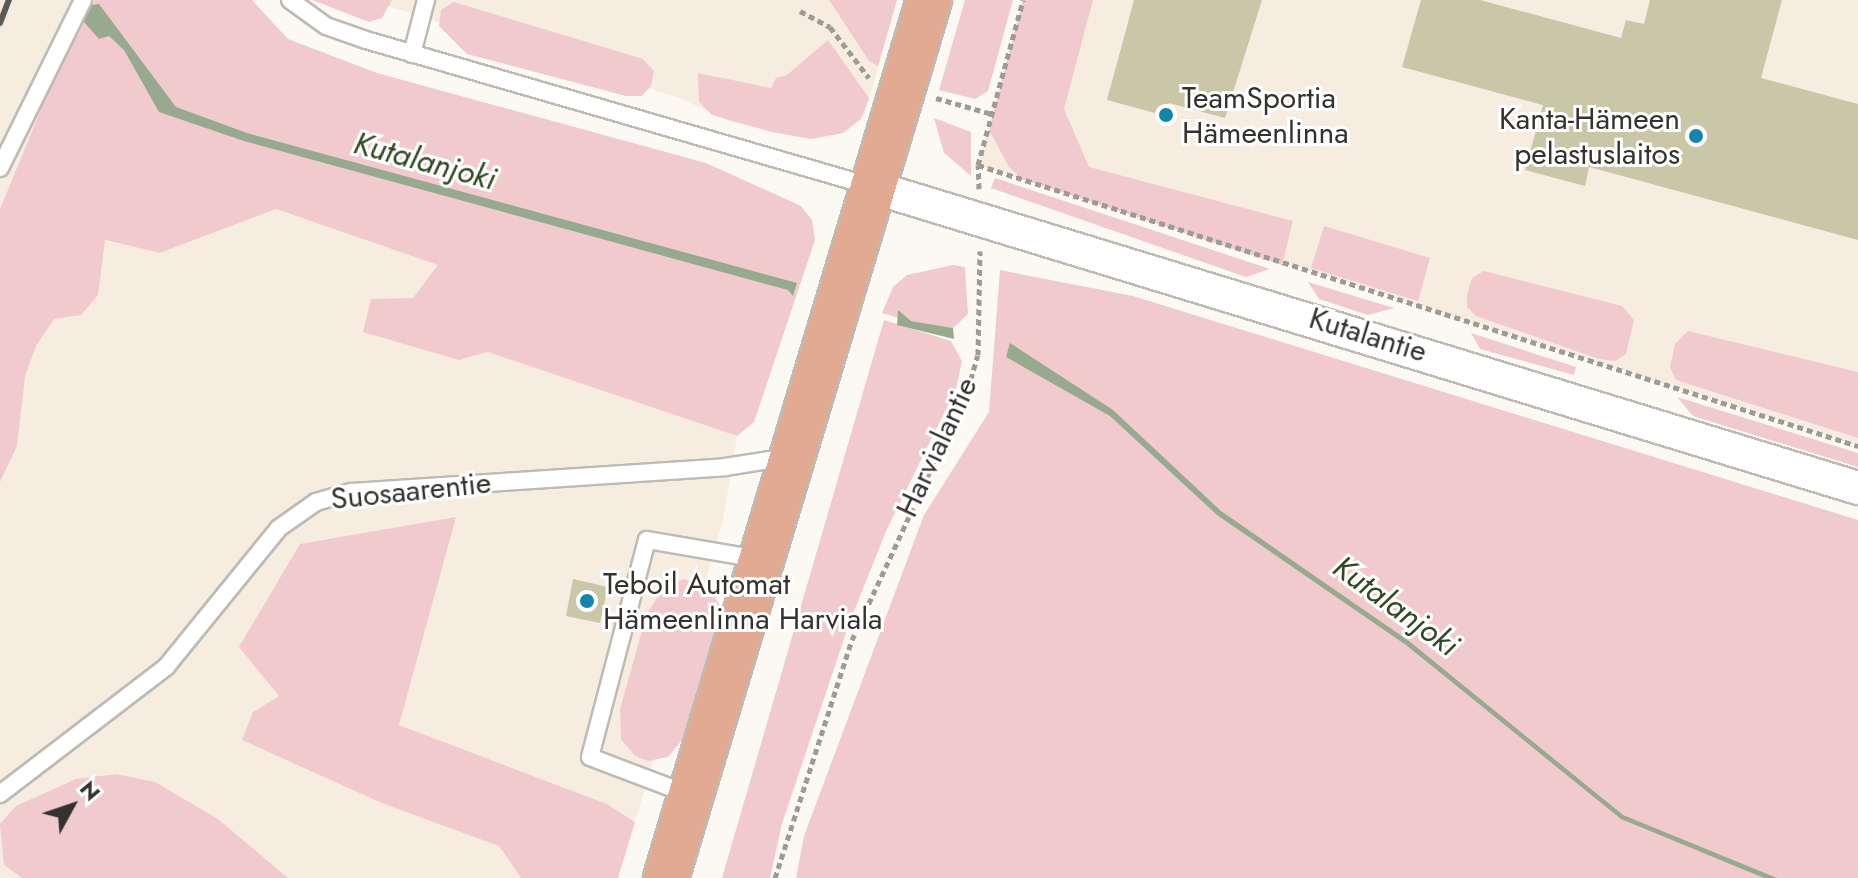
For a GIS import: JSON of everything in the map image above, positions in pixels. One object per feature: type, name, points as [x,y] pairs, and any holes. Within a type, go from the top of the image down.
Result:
[{"type":"main road","points":[[666,878],[876,188],[929,0]]},
{"type":"street","name":"Kutalantie","points":[[876,188],[979,222],[1165,272],[1858,488]]},
{"type":"lane","points":[[0,168],[83,0]]},
{"type":"lane","points":[[290,0],[326,26],[412,54],[876,188]]},
{"type":"lane","points":[[412,54],[426,0]]},
{"type":"lane","name":"Suosaarentie","points":[[0,794],[166,667],[279,528],[316,502],[352,492],[725,467],[795,457]]},
{"type":"lane","points":[[692,795],[590,757],[647,540],[764,560]]},
{"type":"path","name":"Harvialantie","points":[[775,878],[852,640],[968,389],[978,355],[982,306],[978,165],[1023,0]]},
{"type":"path","points":[[800,11],[830,27],[866,77],[992,114]]},
{"type":"path","name":"Kutalantie","points":[[978,165],[1858,446]]},
{"type":"shaded area","points":[[0,0],[95,0],[46,97],[0,209]]},
{"type":"shaded area","points":[[95,0],[252,0],[288,39],[377,73],[706,163],[801,206],[812,220],[815,240],[754,422],[737,436],[488,352],[459,360],[363,332],[371,299],[413,298],[438,265],[276,209],[160,253],[105,240],[98,295],[81,315],[54,319],[36,346],[25,376],[17,446],[0,482],[0,209],[46,97]]},
{"type":"shaded area","points":[[312,0],[392,0],[382,18],[369,22]]},
{"type":"shaded area","points":[[369,0],[897,0],[865,114],[843,133],[811,139],[731,122],[677,97]]},
{"type":"shaded area","points":[[829,0],[897,0],[878,66],[869,61]]},
{"type":"shaded area","points":[[965,0],[1013,0],[988,91],[975,99],[939,90]]},
{"type":"shaded area","points":[[1023,0],[1858,0],[1858,446],[978,165]]},
{"type":"shaded area","points":[[1023,0],[1093,0],[1064,109],[1089,167],[1293,221],[1282,265],[1022,179],[1009,167],[989,130]]},
{"type":"shaded area","points":[[454,2],[643,59],[654,71],[651,86],[642,96],[626,96],[467,54],[439,26],[441,10]]},
{"type":"shaded area","points":[[99,4],[176,107],[247,133],[797,283],[793,296],[788,290],[244,141],[159,112],[124,50],[109,36],[99,39],[83,21],[92,5]]},
{"type":"shaded area","points":[[828,40],[869,98],[861,119],[843,133],[811,139],[772,132],[712,115],[699,102],[698,73],[771,88],[776,78],[787,75]]},
{"type":"shaded area","points":[[934,118],[971,132],[971,176],[944,153]]},
{"type":"shaded area","points":[[995,178],[1270,269],[1246,277],[991,188]]},
{"type":"shaded area","points":[[275,209],[439,265],[413,298],[459,360],[488,352],[737,436],[723,520],[635,822],[607,804],[399,725],[455,517],[279,696],[253,712],[384,804],[499,846],[521,878],[0,878],[0,217],[160,253]]},
{"type":"shaded area","points":[[1324,226],[1430,258],[1418,301],[1311,268]]},
{"type":"shaded area","points":[[953,265],[965,267],[968,314],[953,328],[910,321],[898,311],[899,318],[882,313],[893,287],[907,275]]},
{"type":"shaded area","points":[[1000,270],[1133,296],[1858,520],[1858,878],[796,878],[804,836],[924,515],[989,412]]},
{"type":"shaded area","points":[[1484,271],[1622,306],[1634,320],[1626,354],[1615,361],[1599,359],[1476,316],[1467,307],[1467,295],[1472,278]]},
{"type":"shaded area","points":[[1308,282],[1394,308],[1368,315],[1319,299]]},
{"type":"shaded area","points":[[898,310],[911,321],[953,328],[954,339],[897,325]]},
{"type":"shaded area","points":[[884,320],[951,341],[962,361],[956,389],[887,529],[850,621],[782,824],[770,878],[722,878]]},
{"type":"shaded area","points":[[1688,331],[1858,372],[1858,438],[1676,380],[1670,367],[1675,344]]},
{"type":"shaded area","points":[[1471,333],[1576,367],[1574,375],[1480,349]]},
{"type":"shaded area","points":[[1010,343],[1113,410],[1221,511],[1409,641],[1623,815],[1777,878],[1764,878],[1621,819],[1406,645],[1217,515],[1110,416],[1006,357]]},
{"type":"shaded area","points":[[1677,397],[1858,453],[1858,467],[1693,416]]},
{"type":"shaded area","points":[[456,517],[399,725],[607,804],[635,822],[618,878],[521,878],[499,846],[384,804],[242,740],[253,712],[279,696],[239,647],[300,544]]},
{"type":"shaded area","points":[[683,579],[707,586],[724,611],[687,734],[668,757],[648,761],[635,756],[621,739],[620,709],[647,613],[663,589]]},
{"type":"shaded area","points":[[116,774],[155,782],[218,819],[288,878],[22,878],[4,865],[0,824],[16,806],[76,779]]},
{"type":"building","points":[[1134,0],[1262,0],[1225,118],[1169,103],[1166,116],[1107,100]]},
{"type":"building","name":"Kanta-Hämeen pelastuslaitos","points":[[1421,0],[1480,0],[1621,38],[1626,20],[1644,24],[1650,0],[1782,0],[1761,78],[1858,104],[1858,240],[1589,167],[1585,186],[1525,170],[1543,105],[1402,67]]},
{"type":"building","points":[[573,579],[608,587],[600,623],[566,616]]},
{"type":"railway","points":[[0,23],[9,0]]},
{"type":"place","name":"TeamSportia Hämeenlinna","points":[[1166,115]]},
{"type":"place","name":"Kanta-Hämeen pelastuslaitos","points":[[1696,136]]},
{"type":"place","name":"Teboil Automat Hämeenlinna Harviala","points":[[587,601]]},
{"type":"water label","name":"Kutalanjoki","points":[[425,161]]},
{"type":"water label","name":"Kutalanjoki","points":[[1396,606]]}]
